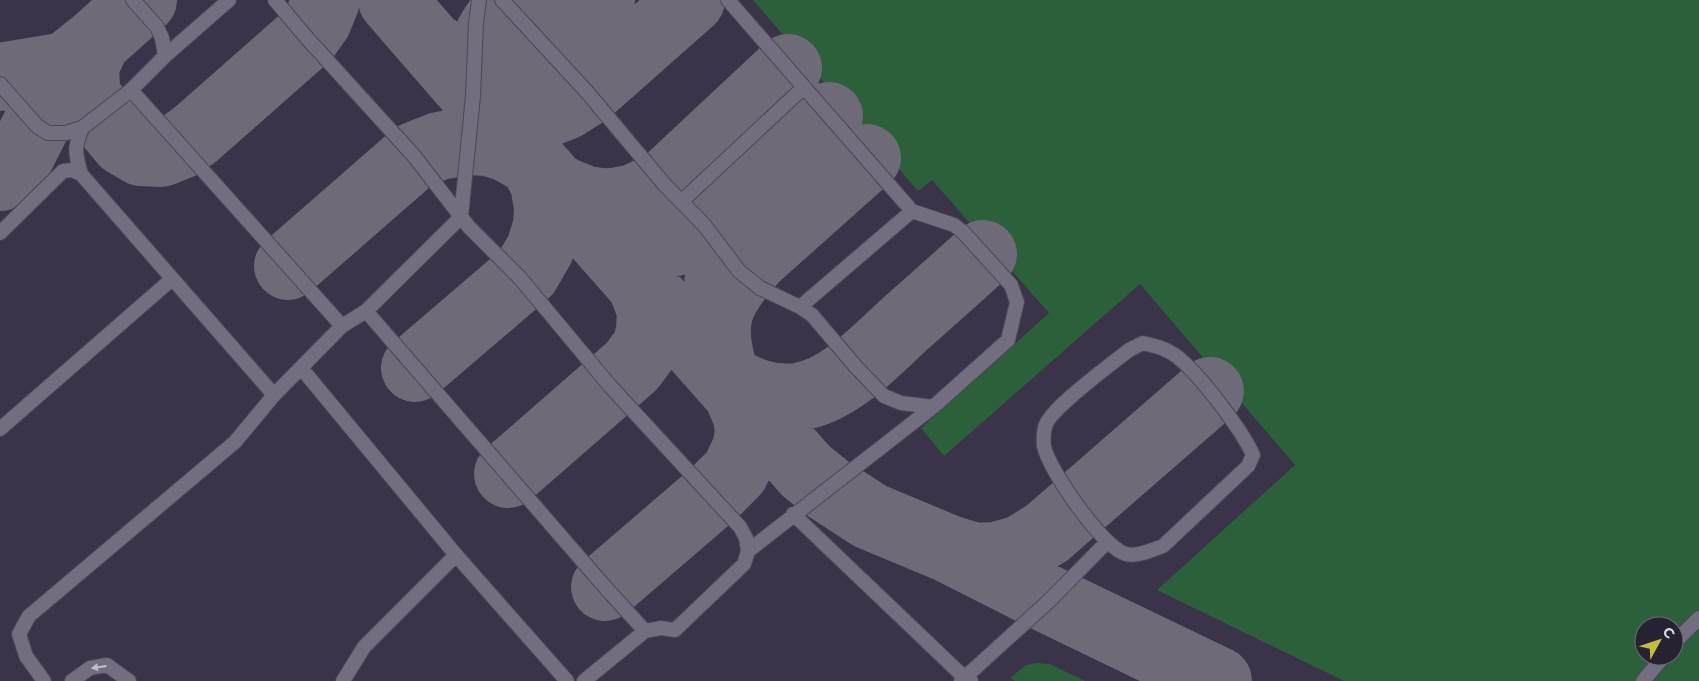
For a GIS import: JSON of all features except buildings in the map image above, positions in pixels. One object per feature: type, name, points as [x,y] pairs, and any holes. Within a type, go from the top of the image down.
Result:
[{"type":"lane","points":[[133,0],[157,26],[162,38],[165,56]]},
{"type":"lane","points":[[0,84],[37,126],[48,133],[66,133],[82,128],[131,90],[165,56],[229,0]]},
{"type":"lane","points":[[275,0],[414,156],[469,227],[520,278],[610,386],[740,527],[746,538],[748,551],[744,564],[675,630],[661,628],[645,631],[584,681]]},
{"type":"lane","points":[[44,681],[26,656],[19,634],[29,616],[235,442],[274,395],[302,369],[342,326],[366,311],[461,217],[473,96],[476,23],[479,0]]},
{"type":"lane","points":[[502,0],[587,92],[664,184],[705,226],[741,273],[760,288],[800,307],[812,316],[884,396],[901,404],[933,407]]},
{"type":"lane","points":[[728,0],[912,211],[954,225],[963,232],[1011,286],[1017,302],[1008,340],[933,407],[793,514],[748,551]]},
{"type":"lane","points":[[682,201],[804,87]]},
{"type":"lane","points":[[131,90],[342,326]]},
{"type":"lane","points":[[82,128],[77,139],[75,153],[81,174],[274,395]]},
{"type":"lane","points":[[0,233],[63,171],[72,170],[81,174]]},
{"type":"lane","points":[[800,307],[912,211]]},
{"type":"lane","points":[[0,429],[172,279]]},
{"type":"lane","points":[[366,311],[645,631]]},
{"type":"lane","points":[[1143,343],[1159,346],[1181,359],[1210,391],[1248,444],[1253,455],[1248,466],[1163,546],[1145,553],[1126,554],[1107,542],[1078,506],[1058,476],[1044,446],[1045,425],[1056,410],[1129,350],[1143,343]]},
{"type":"lane","points":[[302,369],[456,555],[567,681]]},
{"type":"lane","points":[[793,514],[966,680],[1050,600],[1107,542]]},
{"type":"lane","points":[[343,681],[364,647],[456,555]]},
{"type":"lane","points":[[1684,633],[1699,618]]},
{"type":"lane","points":[[72,681],[90,668],[107,665],[129,681]]},
{"type":"lane","points":[[1643,681],[1656,666]]},
{"type":"shaded area","points":[[0,0],[1699,0],[1699,681],[0,681]]},
{"type":"green space","points":[[753,0],[1699,0],[1699,681],[1344,681],[1157,590],[1295,465],[1140,284],[944,456],[921,428],[1049,313],[932,180],[918,191]]},
{"type":"green space","points":[[1037,663],[1050,664],[1085,681],[1015,681],[1010,678],[1026,665]]},
{"type":"taxiway","points":[[0,77],[66,66],[143,0]]},
{"type":"taxiway","points":[[96,42],[85,66],[86,88],[90,101],[124,142],[141,152],[161,153],[181,145],[196,134],[306,37],[318,20],[326,0]]},
{"type":"taxiway","points":[[392,0],[806,471],[827,488],[870,516],[949,549],[1218,681]]},
{"type":"taxiway","points":[[491,107],[486,94],[482,72],[484,48],[492,28],[515,0]]},
{"type":"taxiway","points":[[433,46],[454,59],[478,67],[490,69],[515,66],[527,62],[538,55],[601,0]]},
{"type":"taxiway","points":[[473,96],[520,114],[550,112],[565,106],[587,92],[691,0]]},
{"type":"taxiway","points":[[0,177],[13,166],[21,155],[66,66]]},
{"type":"taxiway","points":[[554,186],[586,200],[609,203],[634,198],[664,184],[788,68]]},
{"type":"taxiway","points":[[593,230],[615,240],[649,246],[673,243],[687,237],[705,226],[829,116]]},
{"type":"taxiway","points":[[288,266],[414,156],[439,146],[468,141],[488,142],[508,148],[534,163],[544,184],[548,207],[547,226],[540,249],[526,273],[415,368]]},
{"type":"taxiway","points":[[718,283],[739,271],[756,257],[867,158]]},
{"type":"taxiway","points":[[756,257],[732,286],[719,312],[717,341],[720,358],[726,378],[760,394],[788,398],[813,393],[843,378],[870,357],[983,254]]},
{"type":"taxiway","points":[[508,474],[632,366],[646,347],[650,331],[651,310],[641,284]]},
{"type":"taxiway","points":[[949,549],[975,557],[996,556],[1021,549],[1047,533],[1210,391]]},
{"type":"taxiway","points":[[605,587],[712,495],[735,472],[746,449],[749,432],[747,416],[737,393]]}]
